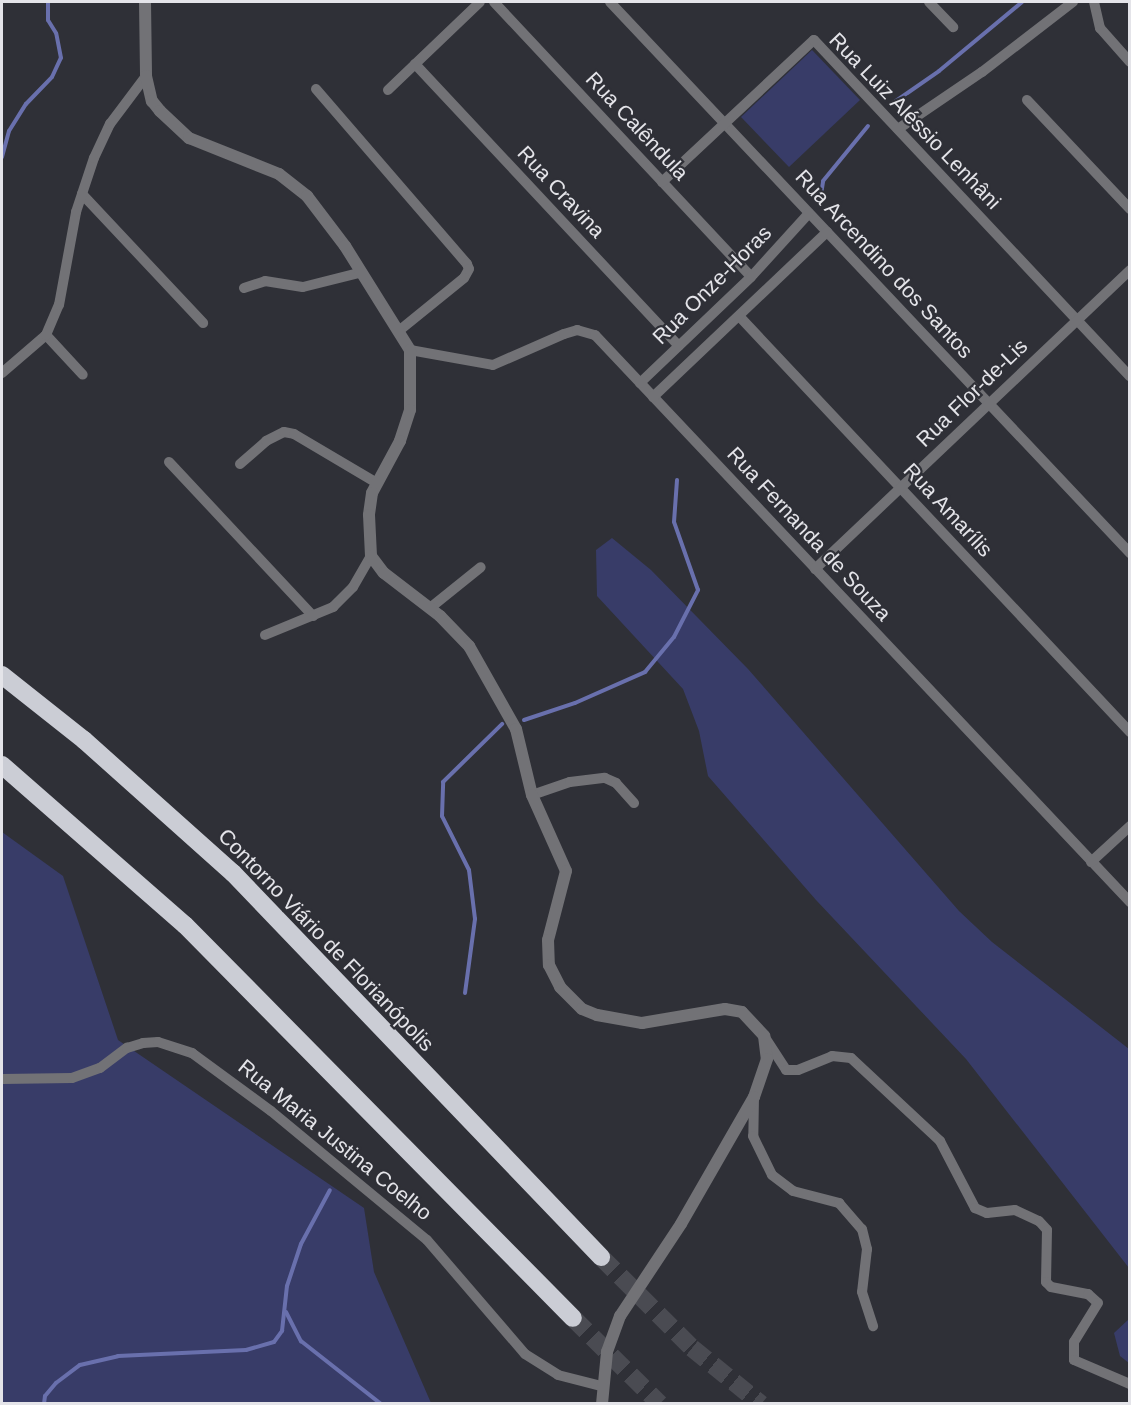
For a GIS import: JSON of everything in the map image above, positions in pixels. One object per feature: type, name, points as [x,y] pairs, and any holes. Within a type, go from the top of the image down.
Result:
[{"type":"highway","name":"Contorno Viário de Florianópolis","points":[[2,675],[93,748],[233,873],[601,1257]]},
{"type":"highway","points":[[2,765],[185,925],[573,1318]]},
{"type":"street","points":[[146,2],[146,76],[152,101],[189,138],[279,174],[307,196],[329,223],[359,273],[400,330],[410,350],[408,423],[377,483],[369,515],[371,556],[343,600],[313,616],[265,635]]},
{"type":"street","points":[[388,90],[480,2]]},
{"type":"street","name":"Rua Calêndula","points":[[494,2],[751,277]]},
{"type":"street","name":"Rua Arcendino dos Santos","points":[[610,2],[1130,553]]},
{"type":"street","points":[[929,2],[953,27]]},
{"type":"street","points":[[898,129],[982,72],[1073,2]]},
{"type":"street","points":[[1094,2],[1100,28],[1130,62]]},
{"type":"street","name":"Rua Luiz Aléssio Lenhâni","points":[[662,182],[814,40],[1130,376]]},
{"type":"street","name":"Rua Cravina","points":[[415,64],[679,346]]},
{"type":"street","points":[[4,368],[46,335],[59,305],[81,194],[110,124],[146,76]]},
{"type":"street","points":[[316,89],[469,269],[464,278],[400,330]]},
{"type":"street","points":[[1028,100],[1130,209]]},
{"type":"street","points":[[81,194],[203,322]]},
{"type":"street","name":"Rua Onze-Horas","points":[[640,383],[751,277],[809,213]]},
{"type":"street","name":"Rua Onze-Horas","points":[[653,397],[827,232]]},
{"type":"street","name":"Rua Flor-de-Lis","points":[[815,569],[1130,270]]},
{"type":"street","points":[[244,288],[265,281],[303,287],[359,273]]},
{"type":"street","name":"Rua Amarílis","points":[[738,316],[1130,732]]},
{"type":"street","name":"Rua Fernanda de Souza","points":[[410,350],[493,365],[564,334],[587,331],[640,383],[1130,902]]},
{"type":"street","points":[[46,335],[83,375]]},
{"type":"street","points":[[240,464],[266,441],[284,432],[294,434],[377,483]]},
{"type":"street","points":[[169,462],[313,616]]},
{"type":"street","points":[[371,556],[398,586],[430,608],[469,646],[496,690],[516,729],[532,795],[566,871],[551,923],[548,953],[554,977],[569,998],[597,1015],[642,1023],[725,1009],[741,1012],[764,1036],[786,1070],[798,1070],[832,1056],[851,1058],[940,1141],[975,1208],[987,1213],[1015,1210],[1039,1221],[1047,1230],[1046,1282],[1051,1287],[1088,1294],[1098,1303],[1097,1311],[1074,1342],[1074,1360],[1130,1384]]},
{"type":"street","points":[[430,608],[481,567]]},
{"type":"street","points":[[532,795],[570,782],[605,778],[616,783],[634,803]]},
{"type":"street","points":[[1091,862],[1130,826]]},
{"type":"street","points":[[602,1404],[601,1386],[607,1352],[627,1302],[681,1224],[754,1097],[767,1059],[764,1036]]},
{"type":"street","name":"Rua Maria Justina Coelho","points":[[2,1079],[72,1078],[100,1068],[127,1048],[143,1043],[158,1042],[192,1053],[271,1111],[427,1240],[525,1354],[558,1375],[601,1386]]},
{"type":"street","points":[[754,1097],[753,1136],[772,1175],[793,1191],[839,1203],[862,1229],[867,1250],[862,1292],[873,1326]]},
{"type":"shaded area","points":[[812,50],[860,100],[789,167],[741,117]]},
{"type":"shaded area","points":[[612,538],[651,570],[748,669],[959,911],[992,942],[1129,1049],[1129,1268],[966,1059],[816,900],[708,776],[699,731],[683,689],[597,596],[596,550]]},
{"type":"shaded area","points":[[2,832],[63,876],[118,1040],[364,1208],[374,1272],[431,1403],[2,1403]]},
{"type":"shaded area","points":[[1129,1319],[1129,1363],[1120,1356],[1114,1333]]},
{"type":"waterway","points":[[2,157],[9,131],[26,104],[52,77],[61,58],[56,33],[48,20],[48,2]]},
{"type":"waterway","points":[[893,103],[939,71],[1022,2]]},
{"type":"waterway","points":[[820,201],[823,181],[868,126]]},
{"type":"waterway","points":[[524,720],[575,703],[645,672],[674,637],[698,590],[674,522],[677,480]]},
{"type":"waterway","points":[[465,993],[475,919],[469,870],[442,816],[443,782],[502,724]]},
{"type":"waterway","points":[[44,1404],[45,1396],[56,1383],[80,1365],[118,1356],[246,1350],[274,1342],[282,1331],[287,1286],[301,1244],[330,1190]]},
{"type":"waterway","points":[[286,1312],[301,1341],[381,1404]]},
{"type":"tunnel","points":[[601,1257],[692,1348],[761,1404]]},
{"type":"tunnel","points":[[573,1318],[660,1404]]}]
